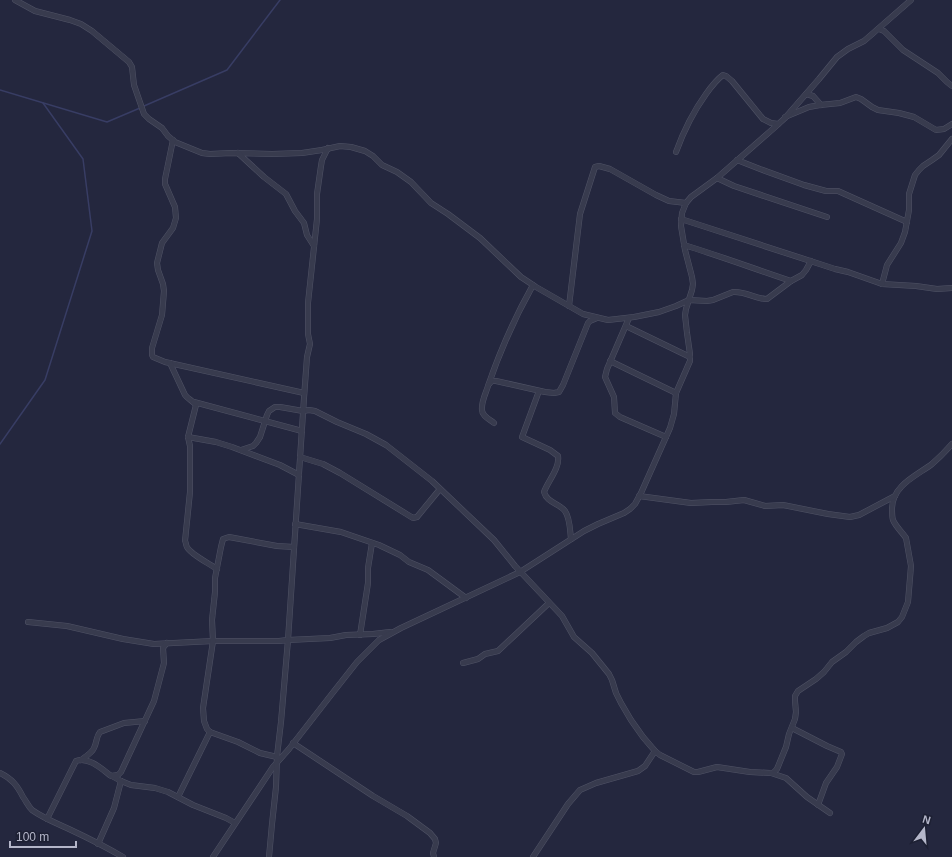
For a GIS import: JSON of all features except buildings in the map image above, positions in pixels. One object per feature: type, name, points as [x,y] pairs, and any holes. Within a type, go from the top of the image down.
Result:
[{"type":"street","points":[[15,0],[35,11],[82,24],[129,62],[132,67],[134,85],[144,114],[162,128],[173,140],[202,153],[215,154],[279,154],[313,152],[340,146],[351,147],[369,153],[382,164],[411,182],[431,203],[476,235],[522,277],[533,285],[584,314],[608,320],[629,318],[659,312],[689,300],[713,300],[733,292],[767,299],[791,281],[802,275],[811,261]]},
{"type":"street","points":[[212,857],[236,824],[277,759],[285,754],[339,683],[379,640],[520,572],[571,539],[630,509],[639,496],[670,428],[674,414],[676,393],[690,357],[685,315],[692,290],[692,277],[684,245],[681,219],[686,203],[691,197],[717,178],[778,124],[837,57],[848,49],[864,41],[910,0]]},
{"type":"street","points":[[879,29],[888,34],[903,50],[938,73],[952,86]]},
{"type":"street","points":[[676,152],[686,126],[712,86],[723,75],[732,81],[763,119],[771,123],[778,124]]},
{"type":"street","points":[[806,94],[813,96],[821,105]]},
{"type":"street","points":[[784,118],[804,109],[821,105],[840,104],[854,97],[858,97],[875,108],[907,114],[936,130],[944,129],[952,124]]},
{"type":"street","points":[[882,284],[887,266],[901,243],[905,232],[908,222],[909,194],[915,175],[920,168],[939,154],[952,139]]},
{"type":"street","points":[[173,140],[164,179],[175,207],[176,218],[173,228],[162,244],[157,263],[158,270],[164,284],[164,290],[162,315],[152,348],[153,357],[170,363],[304,393]]},
{"type":"street","points":[[269,857],[276,787],[277,759],[282,722],[304,393],[307,357],[310,344],[308,334],[308,303],[317,219],[317,194],[322,160],[328,148]]},
{"type":"street","points":[[238,153],[264,177],[286,194],[304,224],[307,235],[314,246]]},
{"type":"street","points":[[737,160],[826,191],[838,191],[908,222]]},
{"type":"street","points":[[569,306],[580,214],[595,167],[599,166],[610,169],[669,201],[686,203]]},
{"type":"street","points":[[717,178],[734,186],[827,217]]},
{"type":"street","points":[[681,219],[882,284],[937,289],[952,288]]},
{"type":"street","points":[[684,245],[791,281]]},
{"type":"street","points":[[494,423],[486,417],[482,409],[484,397],[506,340],[533,285]]},
{"type":"street","points":[[489,384],[492,381],[496,381],[554,394],[559,392],[588,323],[597,318]]},
{"type":"street","points":[[629,318],[605,374],[614,397],[614,408],[616,414],[620,417],[666,437]]},
{"type":"street","points":[[626,326],[690,357]]},
{"type":"street","points":[[610,362],[676,393]]},
{"type":"street","points":[[170,363],[188,399],[194,402],[302,431]]},
{"type":"street","points":[[539,391],[522,436],[523,438],[550,450],[558,456],[559,460],[544,492],[546,497],[567,514],[571,539]]},
{"type":"street","points":[[194,402],[196,408],[188,437],[190,446],[190,492],[185,541],[189,550],[217,569]]},
{"type":"street","points":[[241,450],[253,446],[256,443],[260,437],[264,421],[269,411],[275,407],[303,412],[309,410],[315,411],[382,442],[440,489],[494,540],[520,572],[566,621],[574,637],[592,653],[609,674],[616,693],[629,717],[655,751],[694,772],[722,767],[750,772],[770,773],[786,778],[818,805],[830,813]]},
{"type":"street","points":[[188,437],[222,444],[241,450],[280,464],[299,475]]},
{"type":"street","points":[[770,773],[773,773],[777,769],[786,747],[795,719],[795,696],[798,691],[816,680],[832,662],[864,636],[887,628],[898,622],[902,617],[908,602],[911,566],[906,538],[894,522],[892,504],[897,492],[903,485],[933,463],[952,444]]},
{"type":"street","points":[[300,457],[324,464],[413,518],[417,517],[440,489]]},
{"type":"street","points":[[639,496],[691,503],[744,500],[765,506],[784,505],[850,517],[858,515],[896,496]]},
{"type":"street","points":[[295,524],[341,532],[372,542],[393,551],[410,562],[428,570],[466,598]]},
{"type":"street","points":[[277,759],[210,732],[204,722],[203,708],[213,641],[212,612],[222,541],[227,537],[232,537],[277,546],[294,547]]},
{"type":"street","points":[[360,634],[368,583],[368,568],[372,542]]},
{"type":"street","points":[[463,663],[478,659],[485,654],[498,651],[549,602]]},
{"type":"street","points":[[28,622],[68,626],[123,639],[154,644],[213,641],[279,641],[330,638],[346,635],[373,634],[395,631]]},
{"type":"street","points":[[111,776],[118,775],[121,772],[154,701],[164,663],[163,648],[167,643]]},
{"type":"street","points":[[47,819],[74,764],[76,761],[81,760],[93,750],[100,732],[124,723],[145,721]]},
{"type":"street","points":[[792,728],[842,753],[837,767],[826,783],[818,805]]},
{"type":"street","points":[[178,797],[210,732]]},
{"type":"street","points":[[294,743],[373,796],[408,816],[430,833],[435,839],[436,843],[433,853],[434,857]]},
{"type":"street","points":[[533,857],[568,804],[580,790],[596,783],[638,771],[645,766],[655,751]]},
{"type":"street","points":[[81,760],[95,764],[111,776],[121,781],[131,785],[161,790],[226,818],[236,824]]},
{"type":"street","points":[[0,773],[8,777],[13,782],[30,808],[47,819],[88,838],[123,857]]},
{"type":"street","points":[[98,844],[114,808],[121,781]]},
{"type":"waterway","points":[[144,106],[227,70],[280,0]]},
{"type":"waterway","points":[[0,90],[107,122],[140,108]]},
{"type":"waterway","points":[[0,444],[45,380],[92,231],[83,159],[43,103]]}]
